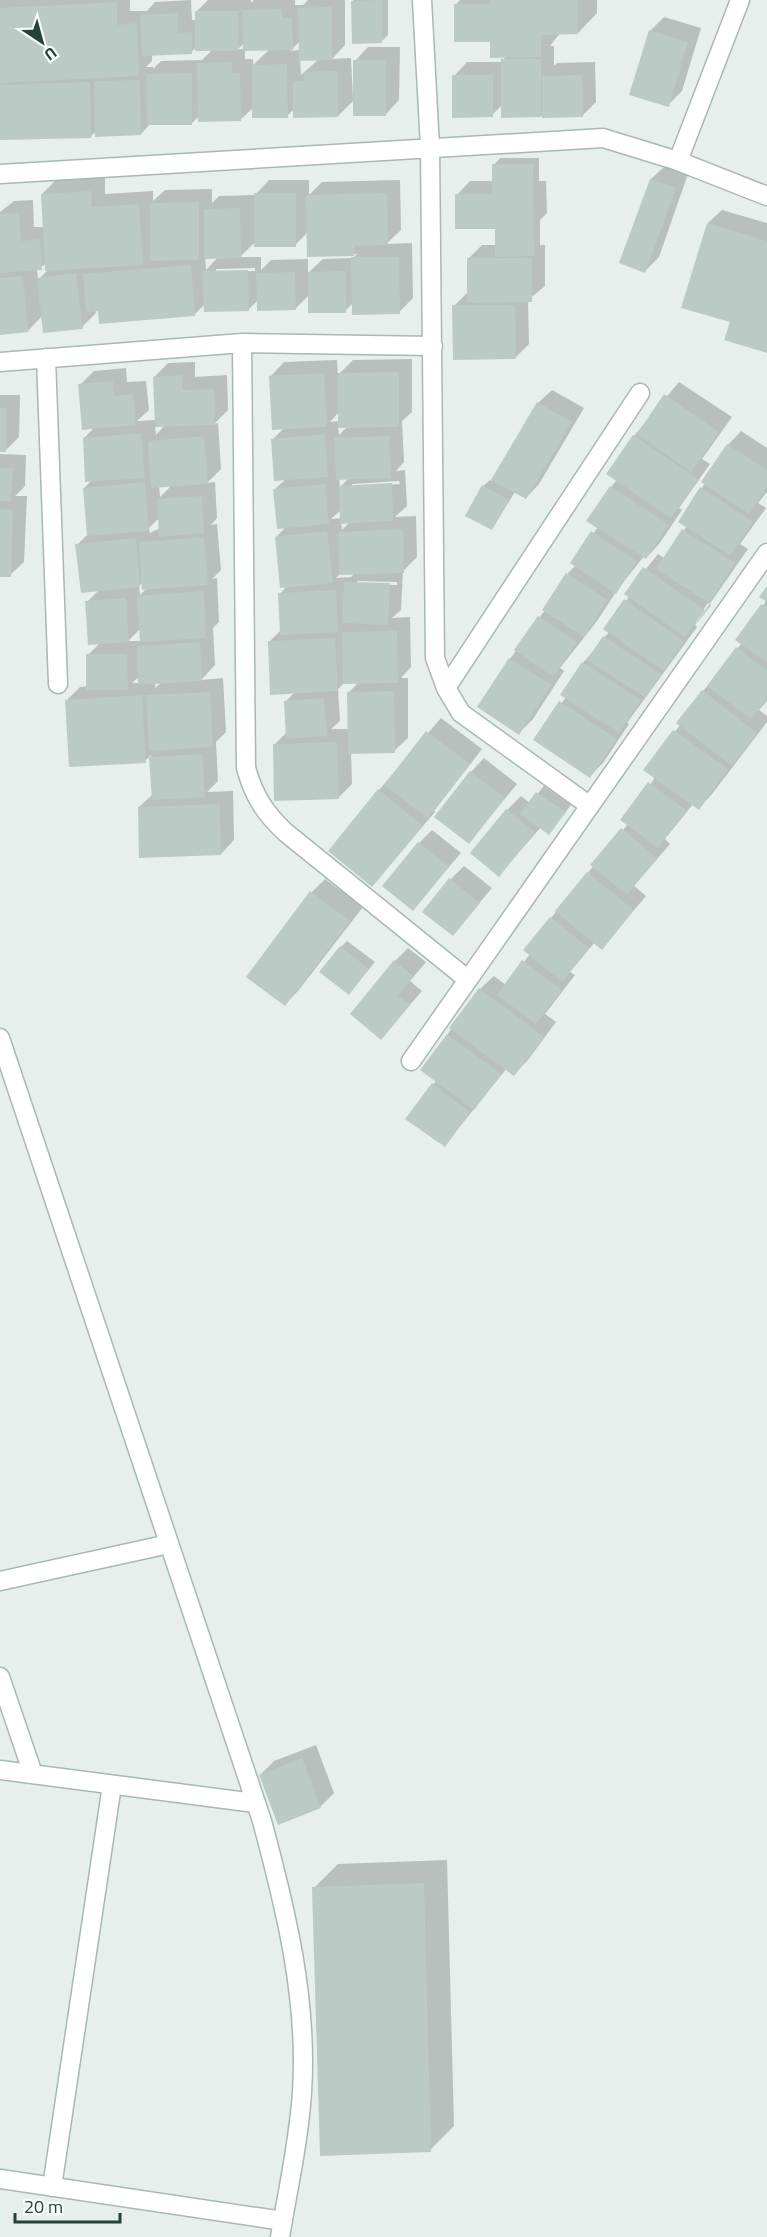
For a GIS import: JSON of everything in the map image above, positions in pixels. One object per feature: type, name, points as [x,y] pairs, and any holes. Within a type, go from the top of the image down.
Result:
[{"type":"street","points":[[422,0],[430,147],[435,658],[446,688],[461,713],[590,806]]},
{"type":"street","points":[[678,161],[740,0]]},
{"type":"street","points":[[0,174],[430,147],[611,140],[678,161],[767,196]]},
{"type":"street","points":[[0,362],[242,343],[433,346]]},
{"type":"street","points":[[242,343],[246,768],[254,793],[265,813],[285,832],[467,979]]},
{"type":"street","points":[[46,358],[58,684]]},
{"type":"street","points":[[446,688],[640,393]]},
{"type":"street","points":[[411,1061],[767,552]]},
{"type":"street","points":[[0,1038],[255,1803],[282,1897],[295,1963],[302,2027],[302,2092],[281,2229],[0,2179]]},
{"type":"street","points":[[0,1581],[169,1544]]},
{"type":"street","points":[[0,1677],[33,1774]]},
{"type":"street","points":[[0,1770],[255,1803]]},
{"type":"street","points":[[52,2187],[112,1785]]},
{"type":"building","points":[[382,0],[382,43],[352,44],[351,1]]},
{"type":"building","points":[[490,0],[578,0],[578,34],[541,35],[541,57],[490,58],[490,42],[454,42],[454,4],[490,4]]},
{"type":"building","points":[[117,2],[117,25],[137,23],[139,76],[0,83],[0,8]]},
{"type":"building","points":[[332,7],[332,60],[299,61],[298,8]]},
{"type":"building","points":[[282,9],[282,18],[292,18],[293,50],[243,51],[242,10]]},
{"type":"building","points":[[195,11],[238,11],[238,51],[195,51]]},
{"type":"building","points":[[178,13],[178,33],[192,32],[192,54],[142,56],[140,15]]},
{"type":"building","points":[[649,30],[688,42],[669,107],[629,95]]},
{"type":"building","points":[[501,59],[541,59],[541,117],[501,118]]},
{"type":"building","points":[[353,60],[386,60],[386,116],[353,116]]},
{"type":"building","points":[[232,62],[232,73],[240,73],[241,121],[198,122],[197,63]]},
{"type":"building","points":[[287,64],[288,118],[252,118],[252,65]]},
{"type":"building","points":[[338,71],[338,117],[293,118],[293,81],[304,81],[304,72]]},
{"type":"building","points":[[192,73],[192,125],[147,125],[146,74]]},
{"type":"building","points":[[452,75],[493,75],[493,117],[452,118]]},
{"type":"building","points":[[582,75],[583,117],[542,118],[542,76]]},
{"type":"building","points":[[140,80],[141,135],[95,137],[94,81]]},
{"type":"building","points":[[90,82],[91,138],[0,140],[0,85]]},
{"type":"building","points":[[492,164],[533,164],[534,256],[495,257],[495,229],[455,229],[455,194],[492,194]]},
{"type":"building","points":[[650,179],[676,188],[645,273],[619,263]]},
{"type":"building","points":[[91,191],[92,207],[139,204],[143,265],[45,271],[41,194]]},
{"type":"building","points":[[254,193],[296,193],[296,247],[254,247]]},
{"type":"building","points":[[387,193],[388,245],[354,246],[354,256],[307,257],[306,195]]},
{"type":"building","points":[[199,202],[199,260],[150,261],[150,203]]},
{"type":"building","points":[[240,208],[241,258],[204,259],[204,209]]},
{"type":"building","points":[[19,213],[21,241],[40,239],[42,270],[0,273],[0,214]]},
{"type":"building","points":[[707,223],[767,241],[767,353],[724,340],[730,322],[681,308]]},
{"type":"building","points":[[351,257],[399,257],[400,314],[352,315]]},
{"type":"building","points":[[467,258],[532,258],[532,302],[467,303]]},
{"type":"building","points":[[191,265],[195,316],[99,324],[98,311],[86,312],[83,274]]},
{"type":"building","points":[[248,270],[249,311],[204,312],[202,271]]},
{"type":"building","points":[[346,271],[346,313],[308,313],[308,272]]},
{"type":"building","points":[[295,272],[296,310],[257,311],[256,273]]},
{"type":"building","points":[[76,273],[83,329],[43,333],[37,278]]},
{"type":"building","points":[[23,276],[28,332],[0,335],[0,278]]},
{"type":"building","points":[[452,305],[515,305],[516,359],[453,360]]},
{"type":"building","points":[[399,372],[399,427],[338,428],[338,373]]},
{"type":"building","points":[[324,373],[327,427],[272,430],[269,376]]},
{"type":"building","points":[[182,375],[182,390],[214,389],[215,425],[155,427],[153,377]]},
{"type":"building","points":[[113,381],[114,396],[133,394],[136,425],[82,430],[78,384]]},
{"type":"building","points":[[664,394],[719,432],[691,472],[637,434]]},
{"type":"building","points":[[537,402],[572,422],[526,499],[491,480]]},
{"type":"building","points":[[0,408],[6,408],[6,452],[0,452]]},
{"type":"building","points":[[141,433],[145,478],[85,482],[83,438]]},
{"type":"building","points":[[325,434],[328,477],[274,481],[271,439]]},
{"type":"building","points":[[633,435],[698,479],[671,518],[606,474]]},
{"type":"building","points":[[204,436],[208,484],[151,488],[148,441]]},
{"type":"building","points":[[389,436],[391,478],[336,480],[334,438]]},
{"type":"building","points":[[727,444],[767,470],[767,487],[749,514],[701,482]]},
{"type":"building","points":[[0,468],[13,468],[11,502],[0,501]]},
{"type":"building","points":[[145,482],[149,531],[87,536],[83,488]]},
{"type":"building","points":[[392,483],[393,521],[340,524],[339,486]]},
{"type":"building","points":[[325,484],[329,524],[277,529],[273,489]]},
{"type":"building","points":[[482,485],[509,500],[492,530],[465,516]]},
{"type":"building","points":[[610,486],[669,525],[646,559],[586,521]]},
{"type":"building","points":[[700,487],[753,522],[730,556],[678,522]]},
{"type":"building","points":[[202,496],[204,533],[159,537],[157,499]]},
{"type":"building","points":[[0,509],[13,510],[11,577],[0,577]]},
{"type":"building","points":[[403,529],[404,573],[339,575],[338,532]]},
{"type":"building","points":[[682,529],[735,563],[709,603],[656,569]]},
{"type":"building","points":[[327,531],[333,583],[280,588],[275,537]]},
{"type":"building","points":[[591,531],[637,561],[616,594],[570,563]]},
{"type":"building","points":[[204,537],[208,585],[142,590],[139,542]]},
{"type":"building","points":[[136,538],[140,587],[81,593],[75,544]]},
{"type":"building","points":[[643,567],[705,610],[685,637],[624,594]]},
{"type":"building","points":[[566,573],[608,600],[584,637],[542,610]]},
{"type":"building","points":[[344,582],[390,583],[388,625],[342,623]]},
{"type":"building","points":[[767,586],[767,602],[759,597]]},
{"type":"building","points":[[336,590],[338,632],[280,635],[278,593]]},
{"type":"building","points":[[204,591],[206,638],[140,642],[137,596]]},
{"type":"building","points":[[126,598],[129,642],[88,645],[85,601]]},
{"type":"building","points":[[624,599],[684,641],[664,671],[603,629]]},
{"type":"building","points":[[761,604],[767,608],[767,662],[735,640]]},
{"type":"building","points":[[538,616],[577,642],[554,677],[514,650]]},
{"type":"building","points":[[397,631],[398,683],[343,684],[342,632]]},
{"type":"building","points":[[603,636],[661,674],[645,697],[587,660]]},
{"type":"building","points":[[335,638],[338,691],[270,695],[268,641]]},
{"type":"building","points":[[200,642],[202,681],[138,685],[137,646]]},
{"type":"building","points":[[736,647],[767,670],[767,699],[751,719],[707,686]]},
{"type":"building","points":[[86,654],[127,654],[128,690],[86,690]]},
{"type":"building","points":[[509,658],[552,685],[519,735],[477,707]]},
{"type":"building","points":[[582,662],[641,700],[619,733],[560,695]]},
{"type":"building","points":[[702,690],[757,733],[732,766],[676,723]]},
{"type":"building","points":[[394,691],[395,753],[348,754],[347,692]]},
{"type":"building","points":[[210,692],[213,747],[149,751],[146,695]]},
{"type":"building","points":[[142,695],[146,763],[69,767],[65,700]]},
{"type":"building","points":[[324,698],[327,736],[286,739],[284,701]]},
{"type":"building","points":[[559,701],[617,739],[590,778],[533,740]]},
{"type":"building","points":[[673,730],[728,769],[699,810],[643,770]]},
{"type":"building","points":[[426,731],[470,764],[428,818],[384,785]]},
{"type":"building","points":[[337,742],[339,799],[274,801],[273,744]]},
{"type":"building","points":[[202,754],[205,797],[152,800],[149,757]]},
{"type":"building","points":[[470,771],[505,798],[469,844],[434,817]]},
{"type":"building","points":[[648,782],[686,810],[658,848],[620,820]]},
{"type":"building","points":[[378,789],[423,826],[372,887],[328,851]]},
{"type":"building","points":[[536,792],[566,812],[549,835],[520,814]]},
{"type":"building","points":[[220,804],[221,855],[139,858],[138,807]]},
{"type":"building","points":[[506,809],[535,832],[499,877],[470,853]]},
{"type":"building","points":[[621,828],[657,858],[627,895],[590,865]]},
{"type":"building","points":[[418,842],[449,867],[413,911],[382,886]]},
{"type":"building","points":[[587,872],[634,910],[602,950],[555,911]]},
{"type":"building","points":[[449,878],[480,903],[453,936],[422,912]]},
{"type":"building","points":[[310,891],[350,921],[285,1006],[246,977]]},
{"type":"building","points":[[550,917],[589,948],[562,982],[523,950]]},
{"type":"building","points":[[340,946],[369,969],[349,995],[319,972]]},
{"type":"building","points":[[394,960],[413,976],[398,996],[410,1005],[381,1040],[350,1014]]},
{"type":"building","points":[[522,960],[562,990],[536,1024],[497,995]]},
{"type":"building","points":[[479,988],[544,1037],[514,1076],[449,1028]]},
{"type":"building","points":[[447,1034],[501,1074],[474,1110],[420,1070]]},
{"type":"building","points":[[432,1083],[470,1112],[445,1147],[405,1119]]},
{"type":"building","points":[[302,1758],[321,1808],[278,1825],[259,1775]]},
{"type":"building","points":[[424,1883],[431,2152],[320,2156],[312,1887]]}]
